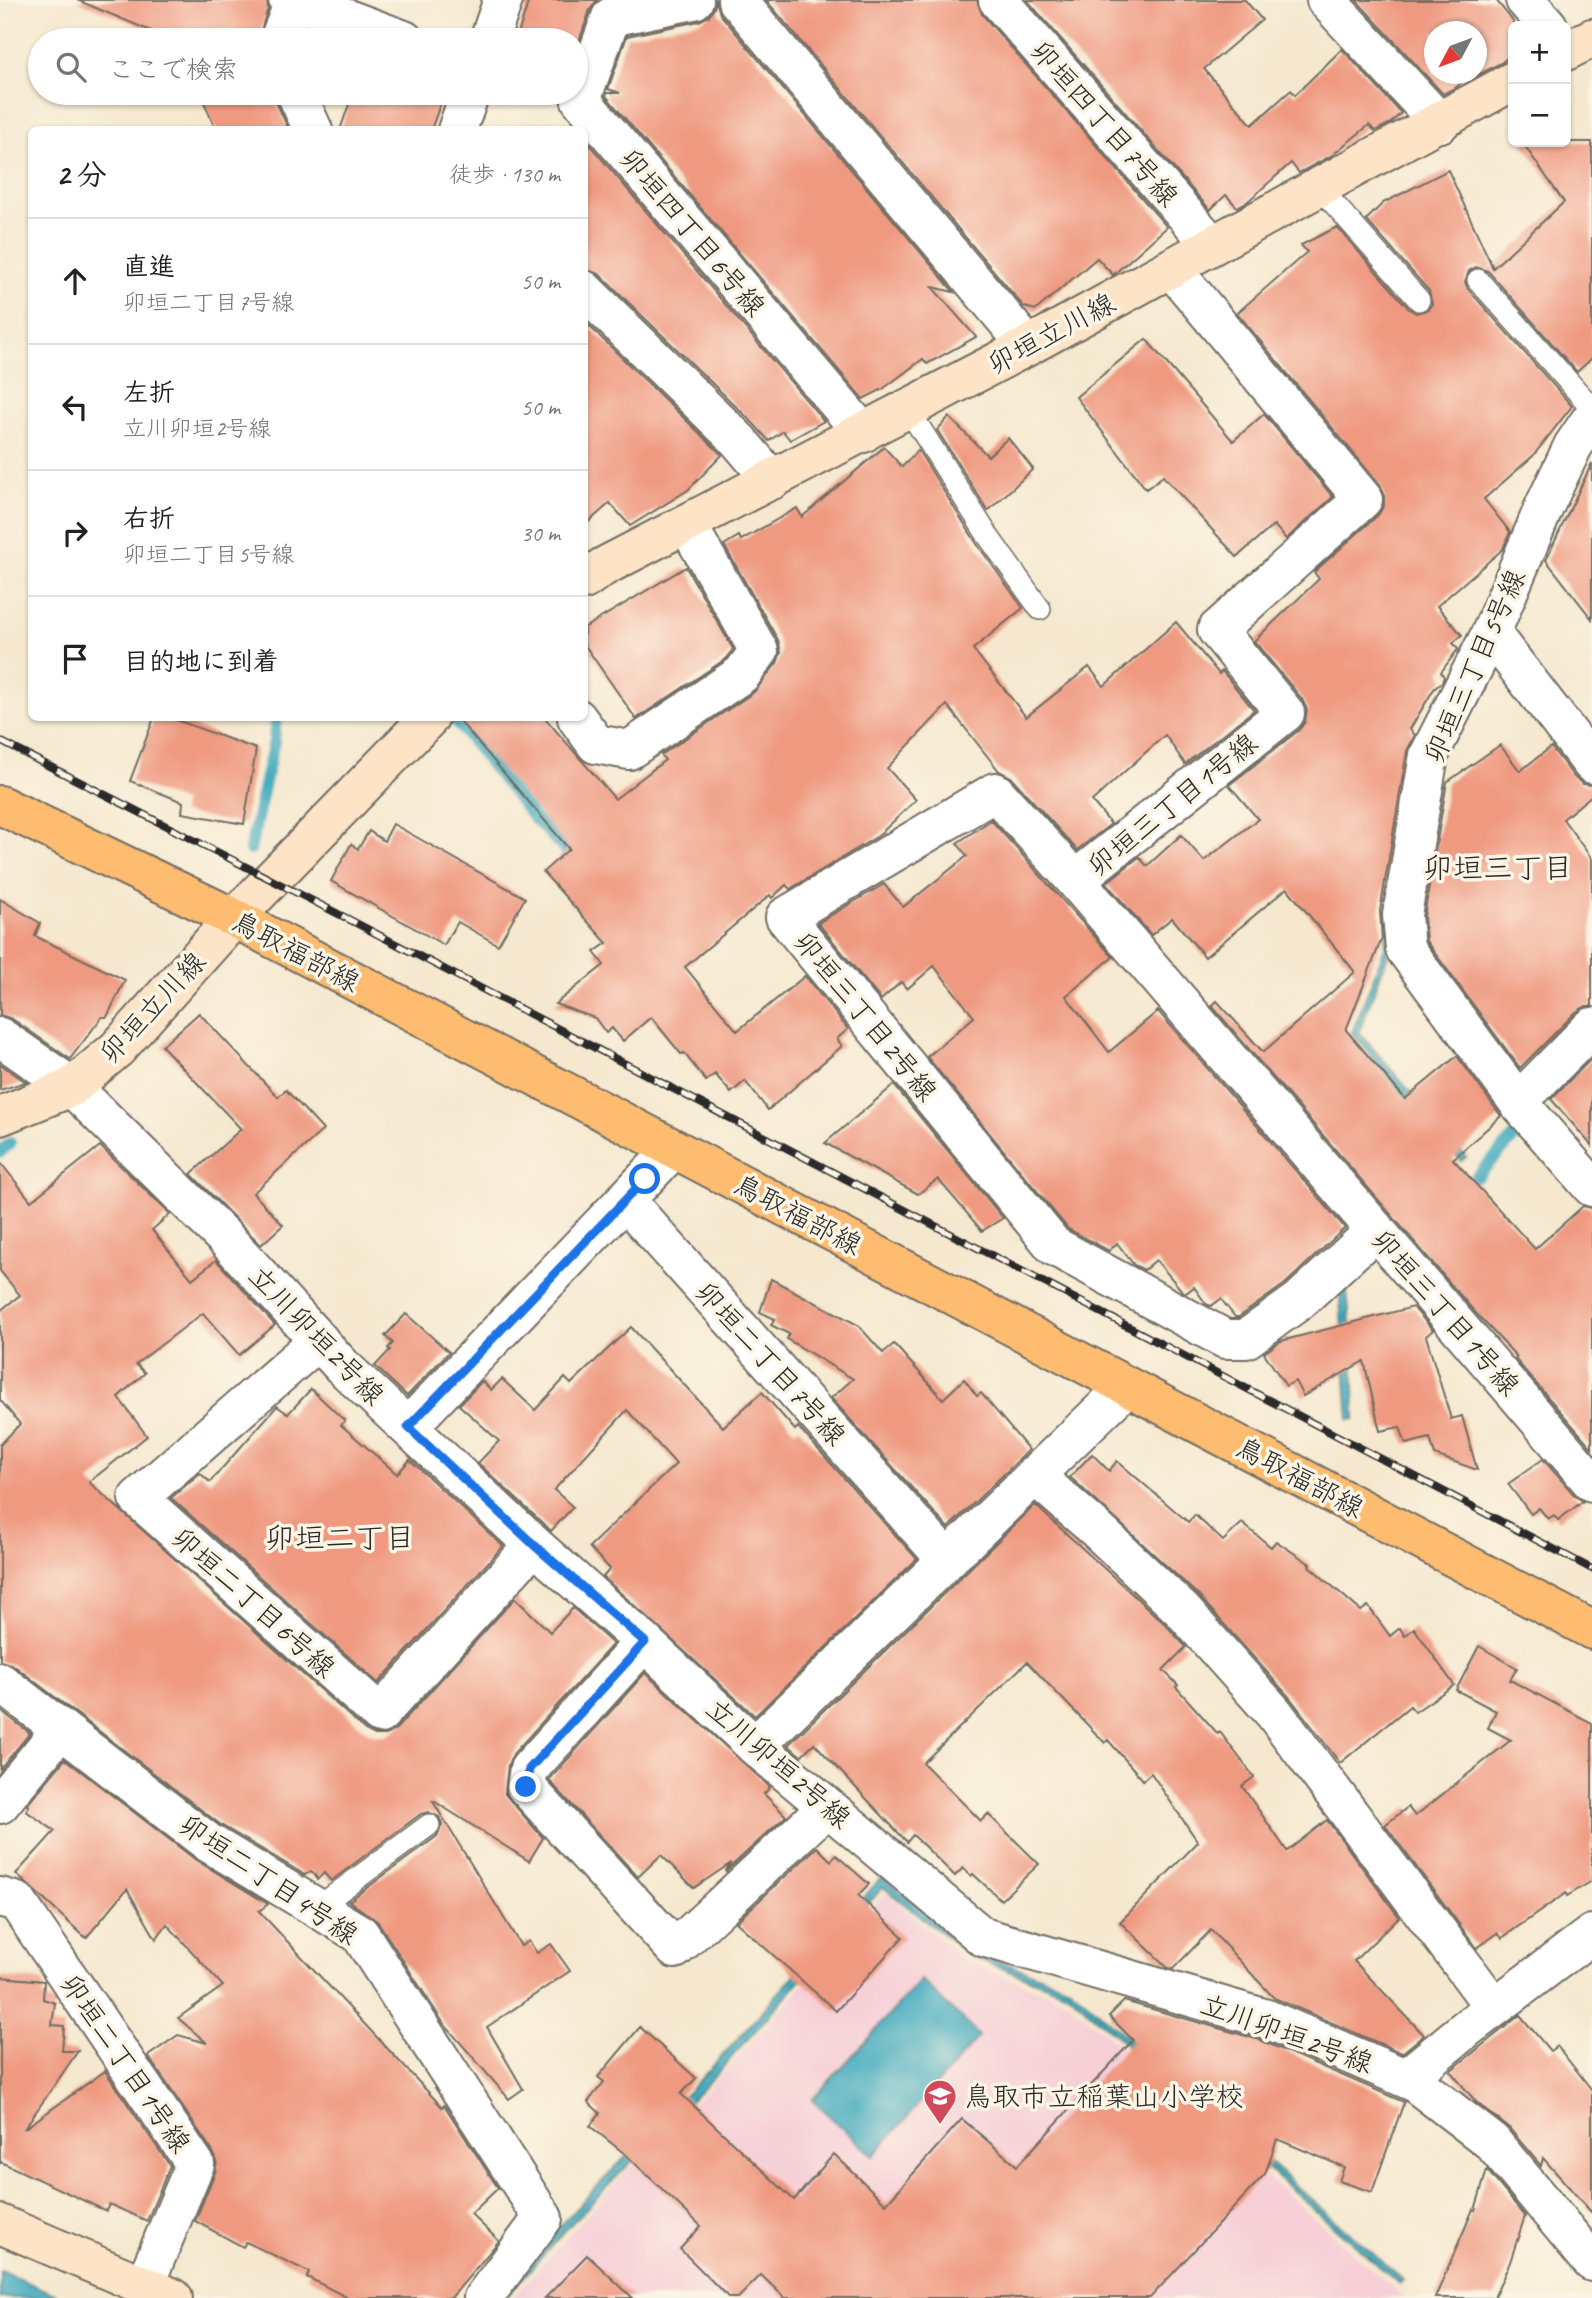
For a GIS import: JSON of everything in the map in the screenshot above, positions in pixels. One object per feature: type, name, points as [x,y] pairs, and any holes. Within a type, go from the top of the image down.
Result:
[{"type":"main road","name":"鳥取福部線","points":[[0,805],[234,918],[1592,1630]]},
{"type":"street","points":[[493,28],[503,0]]},
{"type":"street","name":"卯垣四丁目6号線","points":[[588,81],[611,17],[694,0]]},
{"type":"street","points":[[737,0],[1028,346]]},
{"type":"street","name":"卯垣四丁目7号線","points":[[998,0],[1212,245]]},
{"type":"street","points":[[1326,0],[1440,123]]},
{"type":"street","points":[[1525,0],[1546,21]]},
{"type":"street","points":[[283,28],[292,1],[370,28]]},
{"type":"street","name":"卯垣立川線","points":[[588,577],[1028,346],[1508,84]]},
{"type":"street","points":[[302,105],[311,126]]},
{"type":"street","points":[[458,126],[466,105]]},
{"type":"street","name":"卯垣四丁目6号線","points":[[585,105],[863,433]]},
{"type":"street","name":"卯垣三丁目1号線","points":[[1172,268],[1363,499],[1217,629],[1285,713],[1075,880],[1592,1482]]},
{"type":"street","points":[[588,294],[738,440],[772,480]]},
{"type":"street","name":"卯垣三丁目5号線","points":[[1586,445],[1545,505],[1491,633],[1429,755],[1402,915],[1405,949],[1518,1102],[1592,1187]]},
{"type":"street","points":[[579,721],[596,744],[629,750],[742,674],[753,661],[759,650],[687,524]]},
{"type":"street","points":[[1491,633],[1592,764]]},
{"type":"street","name":"卯垣立川線","points":[[0,1116],[72,1087],[117,1049],[234,918],[426,721]]},
{"type":"street","name":"卯垣三丁目2号線","points":[[1075,880],[995,792],[785,917],[1054,1246],[1225,1339],[1246,1339],[1299,1301],[1376,1230]]},
{"type":"street","points":[[1518,1102],[1592,1027]]},
{"type":"street","name":"立川卯垣2号線","points":[[0,1037],[72,1087],[225,1238],[342,1366],[534,1545],[645,1642],[755,1746],[983,1937],[1267,2019],[1414,2082],[1492,2142],[1592,2262]]},
{"type":"street","points":[[408,1427],[664,1159]]},
{"type":"street","name":"卯垣二丁目7号線","points":[[625,1200],[947,1560]]},
{"type":"street","name":"卯垣二丁目6号線","points":[[319,1340],[138,1499],[380,1714],[534,1545]]},
{"type":"street","points":[[755,1746],[1117,1396]]},
{"type":"street","points":[[1034,1475],[1182,1610],[1274,1713],[1494,2007]]},
{"type":"street","points":[[645,1642],[529,1769],[526,1787],[675,1949],[827,1807]]},
{"type":"street","name":"卯垣二丁目4号線","points":[[0,1682],[209,1843],[360,1934],[543,2218],[483,2298]]},
{"type":"street","points":[[0,1804],[61,1729]]},
{"type":"street","name":"卯垣二丁目1号線","points":[[0,1897],[17,1902],[195,2165],[158,2292]]},
{"type":"street","points":[[1406,2078],[1494,2007],[1592,1934]]},
{"type":"street","points":[[0,2224],[158,2292]]},
{"type":"lane","points":[[1320,188],[1419,300]]},
{"type":"lane","points":[[1478,280],[1592,408]]},
{"type":"lane","points":[[908,409],[988,536],[1040,609]]},
{"type":"lane","points":[[317,1908],[429,1825]]},
{"type":"shaded area","name":"鳥取市立稲葉山小学校","points":[[886,1893],[966,1961],[1068,2001],[1405,2298],[512,2298],[616,2182],[727,2069]]},
{"type":"water","points":[[1393,887],[1390,949],[1359,1032],[1466,1157],[1461,1161],[1352,1033],[1385,947]]},
{"type":"water","points":[[1346,1281],[1353,1354],[1355,1419],[1349,1420],[1339,1285]]},
{"type":"water","points":[[882,1877],[974,1952],[1070,1987],[1403,2280],[1398,2283],[1068,1993],[972,1957],[883,1887],[723,2067],[570,2225],[505,2298],[496,2298],[566,2219],[718,2061]]},
{"type":"water","points":[[921,1980],[979,2036],[873,2156],[812,2100]]},
{"type":"water","points":[[0,2271],[64,2298],[0,2298]]},
{"type":"building","points":[[77,0],[267,0],[268,8],[262,28],[144,28]]},
{"type":"building","points":[[529,0],[597,0],[584,28],[520,28]]},
{"type":"building","points":[[716,0],[720,14],[954,292],[932,287],[976,337],[927,364],[923,359],[883,389],[863,399],[606,96],[607,93],[620,93],[608,89],[627,36],[699,21],[709,16]]},
{"type":"building","points":[[766,0],[977,0],[982,14],[1167,227],[1113,275],[1097,258],[1036,310],[1024,307]]},
{"type":"building","points":[[1027,0],[1245,0],[1262,20],[1204,69],[1252,125],[1291,90],[1295,95],[1342,49],[1401,113],[1391,123],[1375,131],[1369,125],[1331,156],[1299,173],[1291,163],[1247,202],[1237,207],[1226,195],[1210,210]]},
{"type":"building","points":[[1356,0],[1496,0],[1513,21],[1508,21],[1508,57],[1487,70],[1487,21],[1424,21],[1424,73]]},
{"type":"building","points":[[1434,84],[1460,84],[1457,87],[1443,94]]},
{"type":"building","points":[[205,105],[277,105],[287,126],[214,126]]},
{"type":"building","points":[[349,105],[440,105],[432,126],[341,126]]},
{"type":"building","points":[[1571,142],[1592,142],[1592,358],[1577,372],[1488,271],[1476,267],[1469,271],[1465,282],[1468,289],[1572,406],[1533,456],[1484,499],[1510,532],[1503,549],[1437,606],[1462,635],[1453,643],[1458,649],[1441,672],[1444,677],[1442,682],[1434,689],[1410,729],[1415,735],[1407,751],[1380,911],[1382,938],[1346,1030],[1405,1099],[1457,1056],[1501,1116],[1453,1159],[1535,1249],[1583,1206],[1592,1208],[1592,1448],[1515,1359],[1517,1357],[1473,1310],[1212,1006],[1217,1001],[1263,1052],[1355,972],[1287,888],[1205,957],[1172,918],[1151,935],[1106,883],[1139,857],[1147,866],[1181,835],[1204,861],[1258,819],[1229,785],[1299,730],[1305,722],[1307,710],[1302,699],[1254,641],[1319,579],[1314,572],[1378,515],[1384,505],[1384,494],[1380,485],[1237,313],[1307,252],[1301,245],[1337,227],[1409,309],[1416,313],[1427,310],[1432,304],[1429,291],[1366,220],[1383,203],[1448,170],[1493,268],[1564,202],[1526,147],[1571,147]]},
{"type":"building","points":[[588,143],[824,421],[790,440],[783,431],[769,441],[599,274],[588,270]]},
{"type":"building","points":[[588,325],[722,455],[688,490],[630,526],[610,503],[588,522]]},
{"type":"building","points":[[1146,339],[1233,441],[1264,414],[1333,497],[1286,539],[1274,525],[1237,557],[1163,476],[1146,489],[1076,397]]},
{"type":"building","points":[[949,417],[988,456],[1008,438],[1033,469],[988,511],[937,430]]},
{"type":"building","points":[[884,447],[902,467],[918,450],[977,544],[1023,608],[973,649],[1026,717],[1089,667],[1104,686],[1176,622],[1219,674],[1222,671],[1254,710],[1185,764],[1165,735],[1092,801],[1111,824],[1077,850],[1011,777],[999,771],[947,705],[887,768],[916,800],[878,836],[790,889],[786,885],[772,898],[770,895],[685,967],[737,1031],[805,976],[848,1029],[837,1039],[842,1046],[768,1110],[745,1081],[731,1093],[715,1074],[706,1081],[651,1017],[623,1041],[612,1028],[606,1033],[595,1018],[555,1004],[604,965],[594,952],[607,943],[543,872],[569,849],[460,721],[548,721],[615,799],[665,760],[661,755],[754,692],[777,663],[781,652],[778,640],[724,545],[739,536],[741,540],[797,508],[802,517]]},
{"type":"building","points":[[1592,463],[1592,619],[1546,560]]},
{"type":"building","points":[[686,567],[733,649],[727,658],[636,719],[588,650],[588,626]]},
{"type":"building","points":[[153,721],[179,721],[256,749],[244,824],[182,813],[183,802],[130,781]]},
{"type":"building","points":[[1500,745],[1520,771],[1551,747],[1575,778],[1583,784],[1592,785],[1592,795],[1563,819],[1592,859],[1592,1006],[1586,1006],[1576,1012],[1520,1068],[1426,941],[1424,916],[1447,782]]},
{"type":"building","points":[[991,820],[1113,957],[1066,996],[1109,1052],[1158,1011],[1345,1228],[1285,1284],[1239,1317],[1235,1317],[1221,1299],[1211,1306],[1206,1304],[1194,1287],[1186,1293],[1182,1291],[1156,1260],[1144,1270],[1134,1265],[1117,1243],[1109,1251],[1068,1229],[927,1057],[974,1017],[934,966],[907,989],[901,982],[881,1000],[818,923],[884,884],[903,907],[967,856],[957,843]]},
{"type":"building","points":[[393,824],[525,898],[498,945],[458,922],[444,945],[331,881],[351,844],[358,849],[369,831],[384,841]]},
{"type":"building","points":[[0,899],[40,923],[35,936],[125,980],[107,1017],[102,1017],[70,1059],[12,1019],[0,1015]]},
{"type":"building","points":[[199,1013],[278,1097],[286,1090],[323,1130],[253,1193],[283,1225],[261,1245],[191,1174],[241,1129],[162,1046]]},
{"type":"building","points":[[1592,1058],[1592,1146],[1551,1099]]},
{"type":"building","points":[[0,1064],[26,1082],[0,1090]]},
{"type":"building","points":[[894,1085],[1003,1218],[982,1231],[938,1179],[918,1194],[825,1143]]},
{"type":"building","points":[[100,1146],[170,1214],[152,1230],[192,1279],[216,1260],[275,1325],[239,1355],[203,1313],[136,1364],[145,1373],[118,1397],[147,1436],[89,1482],[365,1730],[375,1735],[386,1735],[396,1729],[515,1598],[550,1632],[573,1608],[613,1644],[513,1754],[508,1765],[505,1794],[543,1838],[529,1861],[432,1800],[521,1946],[529,1941],[537,1953],[551,1944],[570,1971],[487,2027],[523,2089],[509,2099],[444,2024],[378,1922],[349,1901],[437,1836],[442,1824],[439,1817],[428,1812],[421,1814],[331,1881],[324,1873],[318,1879],[311,1871],[305,1875],[221,1825],[13,1665],[0,1661],[0,1445],[20,1424],[0,1400],[0,1311],[20,1295],[0,1271],[0,1162],[31,1201]]},
{"type":"building","points":[[771,1279],[858,1325],[883,1353],[894,1344],[943,1399],[964,1379],[977,1396],[981,1393],[1029,1450],[948,1528],[831,1398],[853,1379],[787,1339],[789,1334],[771,1325],[775,1319],[760,1312]]},
{"type":"building","points":[[1413,1307],[1433,1330],[1426,1336],[1451,1419],[1462,1416],[1477,1470],[1435,1455],[1430,1438],[1406,1444],[1400,1427],[1380,1431],[1364,1361],[1303,1396],[1295,1381],[1286,1386],[1264,1353],[1281,1341]]},
{"type":"building","points":[[406,1314],[449,1352],[407,1396],[375,1366],[393,1343],[385,1336]]},
{"type":"building","points":[[631,1327],[723,1427],[762,1392],[795,1430],[798,1427],[917,1559],[755,1716],[603,1577],[610,1569],[589,1547],[676,1464],[627,1410],[554,1490],[573,1507],[551,1531],[478,1463],[499,1441],[459,1405],[482,1381],[491,1390],[502,1379],[535,1410],[565,1378],[571,1384]]},
{"type":"building","points":[[311,1389],[345,1421],[341,1425],[397,1474],[410,1460],[503,1546],[378,1683],[171,1498],[200,1473],[210,1482],[277,1406],[288,1414]]},
{"type":"building","points":[[1092,1454],[1109,1471],[1117,1461],[1188,1522],[1195,1515],[1223,1541],[1242,1523],[1271,1547],[1276,1541],[1310,1564],[1309,1566],[1361,1611],[1368,1606],[1390,1636],[1400,1628],[1405,1636],[1414,1628],[1454,1685],[1415,1712],[1410,1706],[1340,1763],[1290,1698],[1198,1595],[1070,1477]]},
{"type":"building","points":[[1543,1459],[1575,1496],[1583,1501],[1558,1520],[1554,1515],[1548,1519],[1539,1508],[1531,1514],[1508,1484]]},
{"type":"building","points":[[1035,1505],[1166,1625],[1186,1647],[1163,1670],[1218,1734],[1220,1732],[1254,1777],[1242,1786],[1287,1851],[1327,1820],[1399,1917],[1354,1961],[1424,2035],[1402,2053],[1274,1998],[1211,1930],[1173,1969],[1168,1968],[1120,1922],[1198,1842],[1151,1773],[1143,1780],[1108,1740],[1105,1743],[1027,1662],[923,1763],[981,1821],[988,1814],[1039,1864],[1001,1900],[963,1868],[955,1876],[913,1835],[907,1842],[814,1743],[801,1756],[788,1745]]},
{"type":"building","points":[[1479,1646],[1517,1668],[1510,1680],[1592,1723],[1592,1881],[1567,1896],[1566,1893],[1502,1938],[1498,1933],[1477,1948],[1385,1825],[1408,1807],[1415,1816],[1511,1740],[1488,1728],[1496,1711],[1456,1690]]},
{"type":"building","points":[[645,1673],[770,1787],[764,1794],[786,1816],[725,1872],[731,1863],[694,1888],[661,1855],[638,1877],[549,1780]]},
{"type":"building","points":[[0,1710],[30,1733],[0,1769]]},
{"type":"building","points":[[65,1759],[196,1860],[268,1904],[259,1911],[442,2107],[444,2105],[498,2188],[471,2214],[499,2241],[451,2298],[348,2298],[307,2277],[309,2272],[246,2242],[243,2247],[195,2221],[217,2161],[148,2056],[178,2035],[207,2043],[178,2018],[223,1986],[167,1924],[156,1939],[127,1889],[86,1938],[16,1874],[55,1831],[26,1811],[29,1806],[27,1805]]},
{"type":"building","points":[[817,1847],[831,1861],[836,1855],[869,1884],[858,1895],[903,1937],[836,2011],[736,1922]]},
{"type":"building","points":[[0,1977],[44,1981],[43,1999],[55,2003],[52,2025],[64,2026],[62,2051],[78,2051],[24,2129],[105,2071],[170,2166],[147,2221],[109,2204],[106,2211],[1,2162],[0,2164]]},
{"type":"building","points":[[1124,2001],[1260,2040],[1404,2102],[1372,2192],[1339,2181],[1344,2167],[1277,2139],[1265,2174],[1150,2298],[785,2298],[761,2275],[738,2298],[729,2298],[680,2249],[701,2226],[625,2154],[590,2126],[600,2113],[588,2102],[604,2082],[598,2077],[640,2027],[696,2078],[681,2094],[794,2200],[834,2154],[886,2204],[962,2119],[1017,2166],[1133,2040],[1109,2016]]},
{"type":"building","points":[[1520,2015],[1550,2051],[1557,2046],[1592,2090],[1592,2213],[1543,2158],[1541,2166],[1509,2128],[1477,2103],[1450,2071]]},
{"type":"building","points":[[1487,2170],[1525,2216],[1510,2262],[1494,2298],[1435,2298],[1473,2209],[1475,2210]]},
{"type":"building","points":[[587,2255],[633,2298],[545,2298]]},
{"type":"waterway","points":[[250,850],[274,741],[276,721]]},
{"type":"waterway","points":[[456,721],[532,816],[578,863]]},
{"type":"waterway","points":[[1476,1177],[1523,1128]]},
{"type":"waterway","points":[[0,1152],[10,1143]]},
{"type":"railway","points":[[0,741],[354,922],[1592,1569]]},
{"type":"place","name":"鳥取市立稲葉山小学校","points":[[940,2126]]},
{"type":"district","name":"卯垣三丁目","points":[[1498,868]]},
{"type":"district","name":"卯垣二丁目","points":[[340,1538]]},
{"type":"route","points":[[526,1787],[529,1769],[645,1642],[534,1545],[408,1427],[645,1179]]}]
